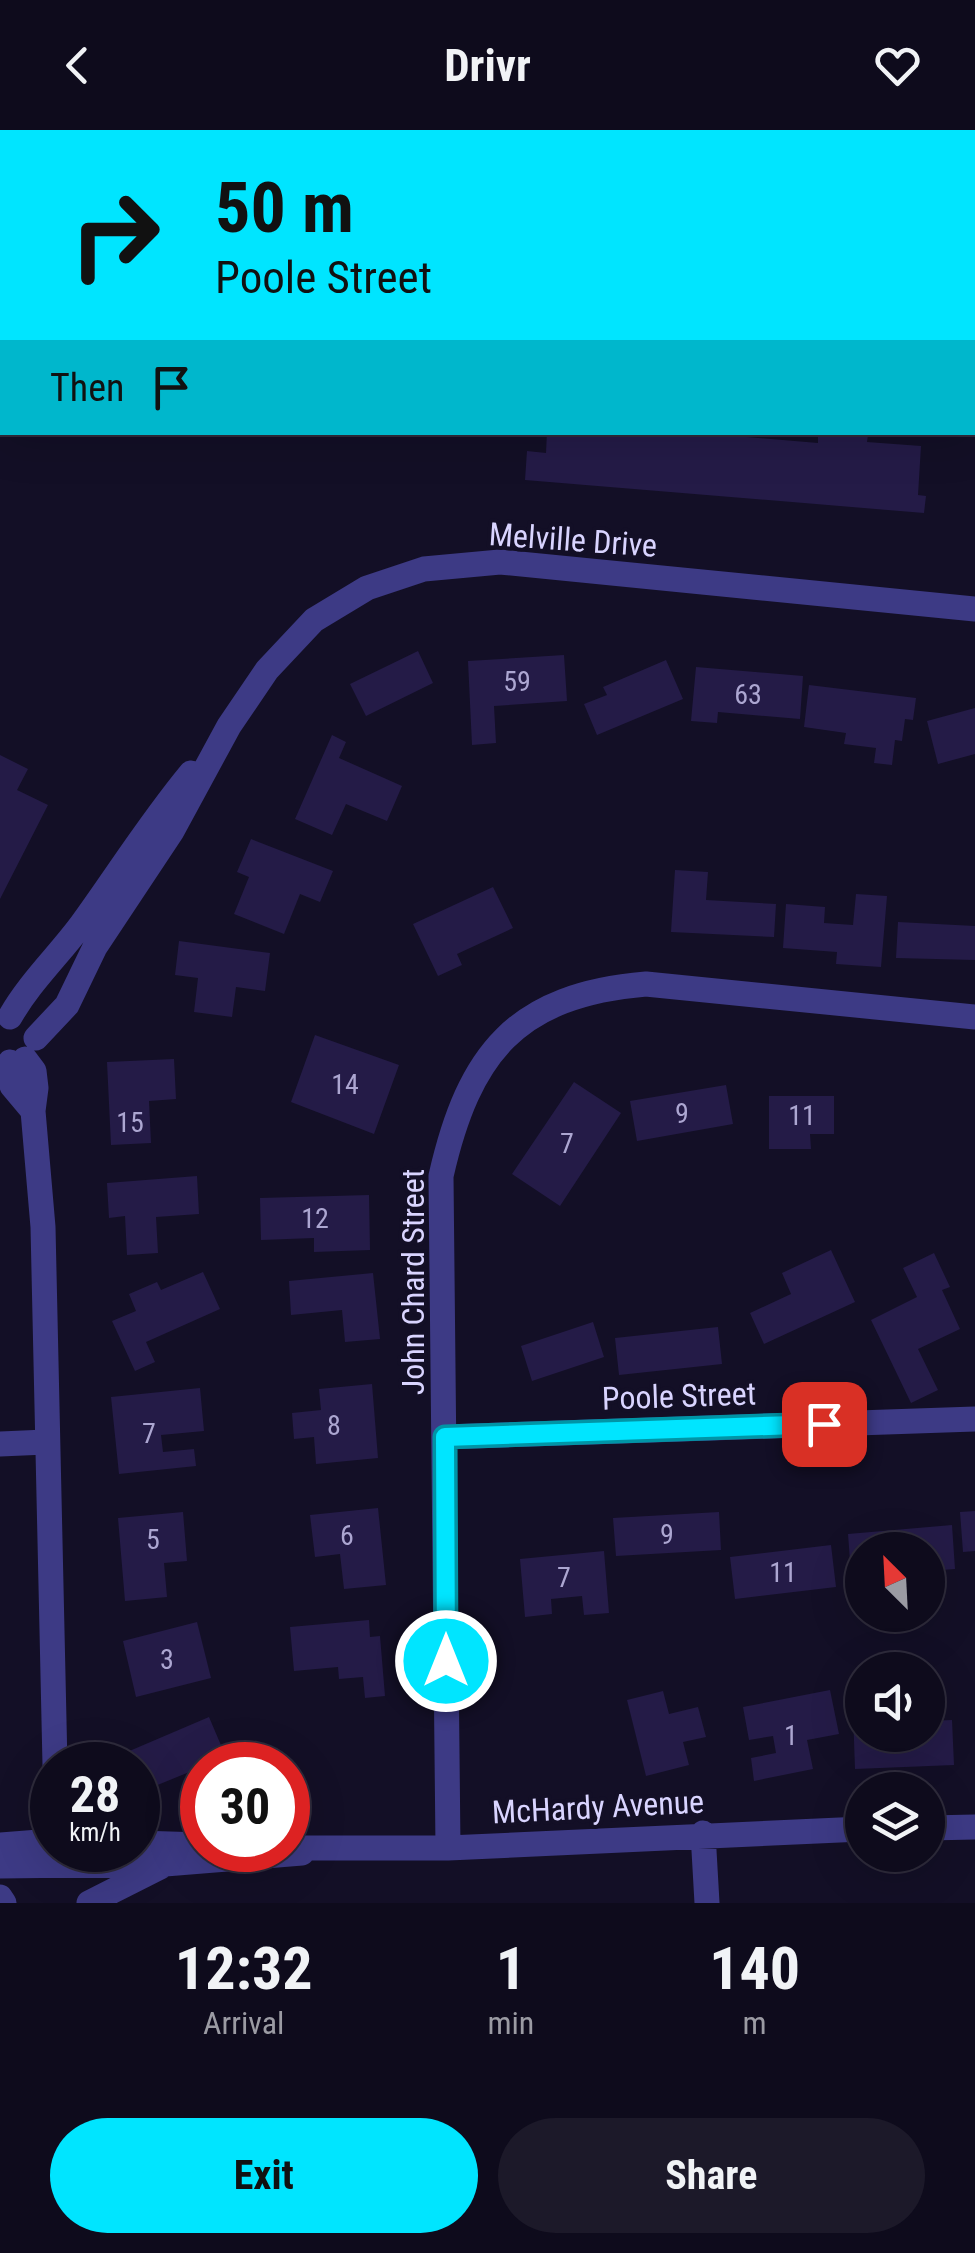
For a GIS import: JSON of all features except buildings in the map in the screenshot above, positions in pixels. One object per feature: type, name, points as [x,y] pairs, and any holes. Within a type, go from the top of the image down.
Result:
[{"type":"street","name":"Melville Drive","points":[[12,1056],[68,1005],[95,947],[172,831],[230,726],[268,670],[314,620],[367,588],[424,569],[500,562],[975,609]]},
{"type":"street","name":"Melville Drive","points":[[3,1020],[90,913],[151,820],[230,726]]},
{"type":"street","name":"John Chard Street","points":[[448,1848],[441,1176],[454,1122],[479,1067],[518,1026],[552,1003],[594,988],[646,984],[975,1017]]},
{"type":"street","points":[[3,1020],[24,1020],[12,1056],[34,1071],[33,1112],[42,1227],[54,1742]]},
{"type":"street","name":"Poole Street","points":[[445,1437],[975,1419]]},
{"type":"street","points":[[0,1444],[46,1442]]},
{"type":"street","points":[[945,1828],[975,1827]]},
{"type":"street","name":"McHardy Avenue","points":[[310,1849],[448,1848],[703,1833],[845,1830]]},
{"type":"street","points":[[703,1833],[707,1903]]},
{"type":"street","name":"McHardy Avenue","points":[[0,1845],[30,1848]]},
{"type":"street","name":"McHardy Avenue","points":[[160,1863],[337,1850]]},
{"type":"street","name":"McHardy Avenue","points":[[0,1866],[30,1858]]},
{"type":"street","points":[[89,1903],[165,1864]]},
{"type":"route","points":[[446,1661],[445,1437],[824,1424]]}]
